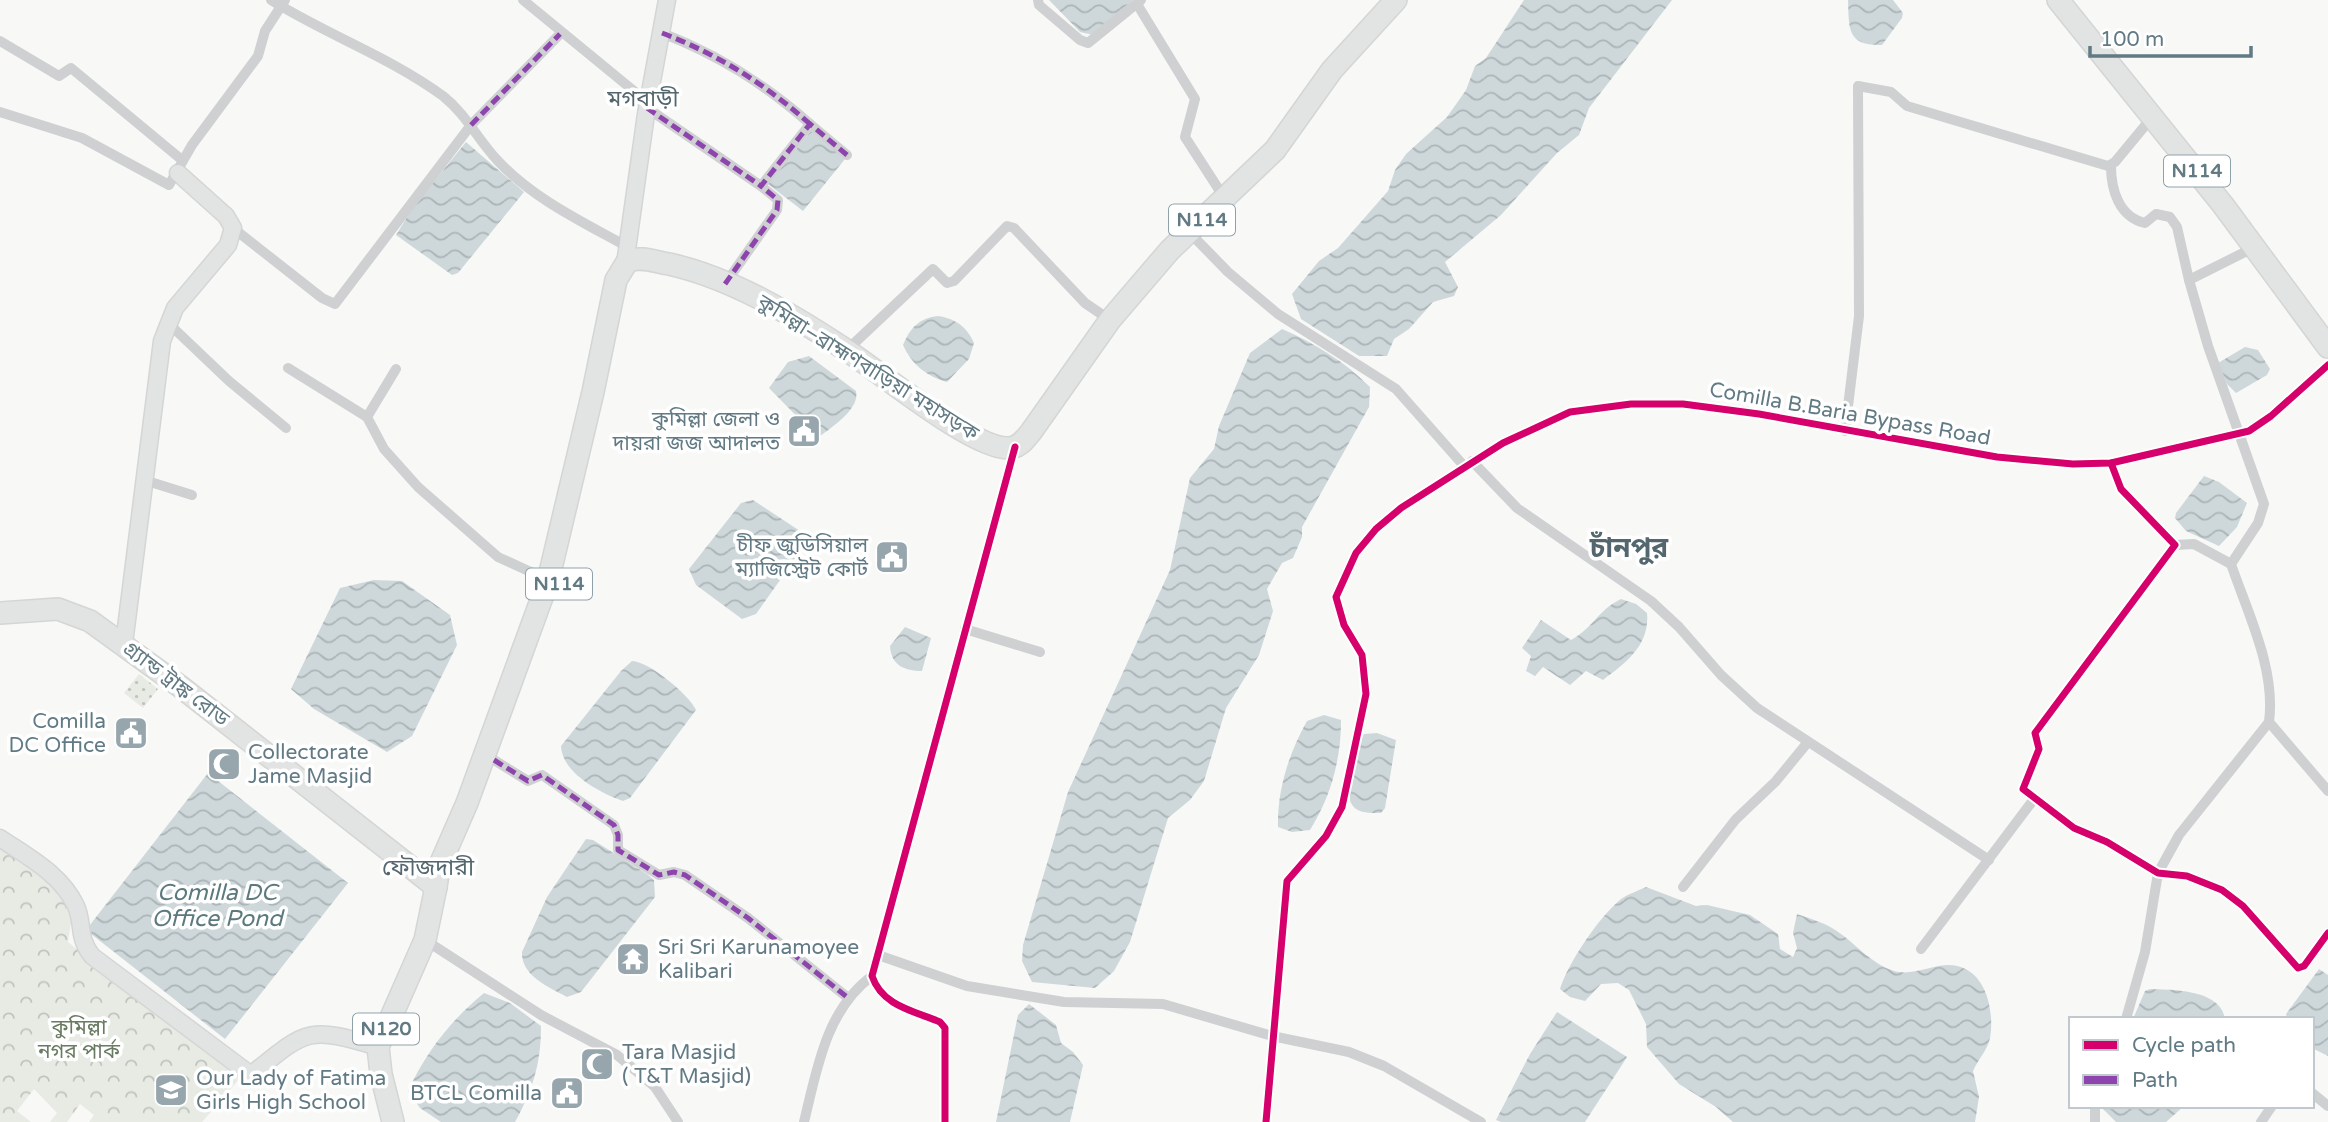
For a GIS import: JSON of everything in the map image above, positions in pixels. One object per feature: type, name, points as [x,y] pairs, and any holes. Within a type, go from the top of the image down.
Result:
[{"type":"highway","name":"N114","points":[[1015,447],[1031,432],[1110,320],[1189,232],[1275,150],[1332,69],[1396,0]]},
{"type":"highway","name":"N114","points":[[2058,0],[2255,247],[2328,347]]},
{"type":"highway","name":"N114","points":[[436,887],[449,871],[494,760],[554,583],[608,347],[628,284],[626,255]]},
{"type":"highway","name":"কুমিল্লা–ব্রাহ্মণবাড়িয়া মহাসড়ক","points":[[626,255],[632,259],[675,266],[724,284],[788,315],[846,350],[975,436],[1003,447],[1015,447]]},
{"type":"highway","name":"N114","points":[[436,887],[439,867],[554,583]]},
{"type":"highway","name":"গ্র্যান্ড ট্রাঙ্ক রোড","points":[[0,613],[47,609],[68,612],[90,621],[124,644],[436,887]]},
{"type":"highway","name":"N120","points":[[393,1122],[381,1074],[378,1046],[425,940],[436,887]]},
{"type":"street","points":[[523,0],[561,34],[634,90],[646,111],[779,200],[777,210],[724,284]]},
{"type":"street","points":[[176,173],[258,56],[265,31],[279,2],[403,70],[453,104],[497,160],[530,191],[626,255],[646,111],[667,0]]},
{"type":"street","points":[[1038,0],[1039,5],[1080,40],[1088,43],[1139,2],[1194,97],[1185,137],[1226,199]]},
{"type":"street","points":[[662,33],[696,46],[747,73],[848,155]]},
{"type":"street","points":[[0,41],[59,76],[71,68],[176,173],[226,216],[233,228],[322,298],[335,304],[471,125],[561,34]]},
{"type":"street","points":[[634,90],[653,81]]},
{"type":"street","points":[[1844,431],[1859,316],[1858,86],[1891,92],[1907,106],[2111,166]]},
{"type":"street","points":[[0,112],[82,138],[176,173]]},
{"type":"street","points":[[2153,116],[2111,166],[2112,190],[2133,218],[2145,223],[2156,214],[2170,217],[2176,227],[2208,346],[2264,503],[2258,523],[2231,564]]},
{"type":"street","points":[[761,186],[810,124]]},
{"type":"street","points":[[846,350],[933,269],[947,283],[954,281],[1007,226],[1014,228],[1085,303],[1110,320]]},
{"type":"street","points":[[124,644],[162,341],[167,322],[180,301],[228,244],[233,228]]},
{"type":"street","points":[[1189,232],[1228,272],[1278,314],[1396,389],[1468,464],[1517,508],[1651,601],[1679,627],[1721,675],[1757,708],[1989,860]]},
{"type":"street","points":[[2189,280],[2255,247]]},
{"type":"street","points":[[167,322],[229,381],[286,428]]},
{"type":"street","name":"Comilla B.Baria Bypass Road","points":[[1266,1122],[1287,881],[1326,836],[1342,807],[1366,694],[1362,655],[1344,625],[1336,601],[1340,584],[1356,553],[1376,529],[1468,464],[1503,443],[1570,412],[1631,404],[1702,406],[1997,457],[2073,464],[2111,464],[2241,434],[2271,416],[2328,365]]},
{"type":"street","points":[[288,368],[367,417],[384,449],[418,487],[498,557],[554,583]]},
{"type":"street","points":[[367,417],[396,369]]},
{"type":"street","points":[[804,1122],[819,1059],[847,997],[872,976],[1015,447]]},
{"type":"street","points":[[2111,464],[2116,483],[2175,545],[2194,544],[2231,564],[2265,664],[2270,692],[2269,722],[2179,835],[2158,873],[2145,952],[2127,1017]]},
{"type":"street","points":[[144,480],[192,495]]},
{"type":"street","points":[[2175,545],[2035,733],[2039,749],[2022,786],[2024,792],[2074,828],[2107,842],[2158,873],[2187,876],[2222,890],[2242,906],[2298,968],[2304,966],[2328,933]]},
{"type":"street","points":[[965,629],[1040,652]]},
{"type":"street","points":[[2269,722],[2328,791]]},
{"type":"street","points":[[1683,887],[1736,819],[1776,782],[1808,741]]},
{"type":"street","points":[[494,760],[528,781],[542,775],[559,786],[614,825],[618,835],[618,850],[659,875],[674,872],[685,875],[748,918],[847,997]]},
{"type":"street","points":[[1922,949],[2034,799]]},
{"type":"street","points":[[0,838],[53,875],[68,892],[77,909],[83,945],[92,956],[251,1074],[296,1041],[316,1033],[328,1032],[378,1046]]},
{"type":"street","points":[[425,940],[541,1015],[617,1055],[655,1087],[678,1122]]},
{"type":"street","points":[[878,955],[967,986],[1064,1002],[1163,1004],[1272,1036],[1349,1052],[1384,1066],[1481,1122]]},
{"type":"street","points":[[872,976],[876,986],[892,1002],[940,1022],[945,1028],[945,1122]]},
{"type":"street","points":[[2314,1095],[2328,1106]]},
{"type":"green space","points":[[139,674],[158,689],[143,708],[124,693]]},
{"type":"green space","name":"কুমিল্লা নগর পার্ক","points":[[0,847],[42,876],[68,904],[71,925],[68,942],[154,1012],[241,1077],[202,1122],[89,1122],[94,1115],[80,1104],[67,1122],[50,1122],[57,1113],[34,1089],[17,1111],[31,1122],[0,1122]]},
{"type":"water","points":[[1049,0],[1133,0],[1093,35],[1080,32]]},
{"type":"water","points":[[1524,0],[1672,0],[1589,108],[1579,135],[1557,153],[1501,215],[1445,262],[1458,287],[1454,296],[1433,302],[1409,329],[1394,339],[1387,356],[1359,356],[1301,319],[1292,294],[1319,261],[1338,248],[1388,191],[1395,170],[1406,154],[1447,117],[1466,90],[1475,66],[1486,58]]},
{"type":"water","points":[[1848,0],[1893,0],[1903,13],[1902,18],[1882,45],[1862,42],[1852,34]]},
{"type":"water","points":[[811,131],[845,159],[803,211],[768,184]]},
{"type":"water","points":[[466,142],[524,192],[458,273],[452,275],[396,235],[414,206]]},
{"type":"water","points":[[938,316],[960,324],[974,343],[969,359],[947,382],[920,369],[903,345],[916,325]]},
{"type":"water","points":[[1282,329],[1306,340],[1350,369],[1370,387],[1369,407],[1302,527],[1302,537],[1293,558],[1282,563],[1267,589],[1273,611],[1259,655],[1226,708],[1204,781],[1190,800],[1168,818],[1130,942],[1114,971],[1095,988],[1032,982],[1022,961],[1023,945],[1068,792],[1170,570],[1190,478],[1214,449],[1219,426],[1250,353]]},
{"type":"water","points":[[2245,347],[2258,350],[2270,369],[2267,375],[2236,393],[2227,384],[2218,363]]},
{"type":"water","points":[[809,356],[856,391],[854,405],[818,438],[769,388],[788,362]]},
{"type":"water","points":[[2204,476],[2219,482],[2247,503],[2237,527],[2219,546],[2186,531],[2175,518]]},
{"type":"water","points":[[753,500],[803,533],[805,545],[756,614],[742,619],[696,585],[689,569],[741,503]]},
{"type":"water","points":[[374,580],[402,581],[450,615],[457,645],[412,736],[387,752],[314,709],[291,689],[340,588]]},
{"type":"water","points":[[1621,599],[1636,604],[1647,613],[1647,624],[1645,635],[1635,652],[1612,674],[1603,680],[1586,671],[1570,685],[1543,667],[1535,676],[1526,671],[1531,656],[1522,648],[1541,620],[1571,640]]},
{"type":"water","points":[[905,627],[931,638],[922,671],[900,666],[891,653],[890,646]]},
{"type":"water","points":[[632,661],[648,667],[668,680],[696,710],[630,798],[623,801],[584,781],[568,765],[561,746]]},
{"type":"water","points":[[1324,715],[1341,720],[1333,777],[1324,804],[1310,830],[1292,832],[1278,827],[1285,772],[1307,721]]},
{"type":"water","points":[[1377,733],[1396,740],[1385,808],[1381,813],[1368,813],[1353,807],[1350,791],[1362,738],[1364,734]]},
{"type":"water","name":"Comilla DC Office Pond","points":[[208,773],[348,883],[225,1039],[86,930]]},
{"type":"water","points":[[586,839],[593,840],[647,874],[654,880],[655,897],[581,992],[567,997],[531,974],[526,968],[522,952],[547,897]]},
{"type":"water","points":[[1646,887],[1696,906],[1707,905],[1750,915],[1778,934],[1780,949],[1793,957],[1797,948],[1793,933],[1797,914],[1832,928],[1877,963],[1894,971],[1907,972],[1947,965],[1970,972],[1985,990],[1991,1014],[1989,1042],[1973,1071],[1979,1097],[1975,1122],[1733,1122],[1716,1107],[1679,1084],[1647,1047],[1646,1024],[1629,990],[1618,983],[1601,984],[1585,1001],[1570,997],[1560,989],[1577,954],[1603,917],[1621,899]]},
{"type":"water","points":[[2319,969],[2328,975],[2328,1056],[2314,1049],[2314,1017],[2287,1017],[2286,1014]]},
{"type":"water","points":[[2150,989],[2194,993],[2215,1002],[2222,1009],[2224,1017],[2134,1017],[2145,991]]},
{"type":"water","points":[[484,993],[510,1003],[541,1026],[538,1064],[531,1087],[515,1122],[441,1122],[420,1108],[408,1091],[440,1038]]},
{"type":"water","points":[[1029,1004],[1056,1025],[1061,1043],[1073,1052],[1083,1065],[1070,1122],[996,1122],[1018,1015]]},
{"type":"water","points":[[1557,1012],[1627,1057],[1585,1122],[1496,1120],[1530,1054]]},
{"type":"water","points":[[2102,1108],[2182,1108],[2166,1122],[2116,1122]]},
{"type":"marked path","points":[[662,33],[703,51],[740,72],[776,96],[810,124]]},
{"type":"marked path","points":[[471,125],[560,34]]},
{"type":"marked path","points":[[647,108],[761,186]]},
{"type":"marked path","points":[[725,284],[777,210],[778,200],[761,186],[810,124],[847,155]]},
{"type":"marked path","points":[[494,760],[528,781],[542,775],[614,825],[618,835],[618,850],[659,875],[674,872],[685,875],[748,918],[847,997]]},
{"type":"cycle path","points":[[1266,1122],[1287,881],[1326,836],[1342,807],[1366,694],[1362,655],[1344,625],[1336,597],[1356,553],[1376,529],[1401,508],[1503,443],[1570,412],[1631,404],[1683,404],[1759,414],[1997,457],[2073,464],[2111,463],[2249,431],[2271,416],[2328,365]]},
{"type":"cycle path","points":[[945,1122],[945,1028],[940,1022],[891,1001],[883,994],[872,976],[1015,447]]},
{"type":"cycle path","points":[[2111,463],[2121,489],[2175,545],[2035,733],[2039,749],[2023,789],[2074,828],[2107,842],[2158,873],[2187,876],[2222,890],[2243,906],[2298,968],[2304,966],[2328,933]]},
{"type":"place","name":"কুমিল্লা জেলা ও দায়রা জজ আদালত","points":[[804,431]]},
{"type":"place","name":"চীফ জুডিসিয়াল ম্যাজিস্ট্রেট কোর্ট","points":[[892,557]]},
{"type":"place","name":"Comilla DC Office","points":[[131,733]]},
{"type":"place","name":"Collectorate Jame Masjid","points":[[224,764]]},
{"type":"place","name":"Sri Sri Karunamoyee Kalibari","points":[[633,959]]},
{"type":"place","name":"Tara Masjid ( T&T Masjid)","points":[[597,1064]]},
{"type":"place","name":"Our Lady of Fatima Girls High School","points":[[171,1090]]},
{"type":"place","name":"BTCL Comilla","points":[[567,1093]]},
{"type":"district","name":"মগবাড়ী","points":[[643,99]]},
{"type":"district","name":"চাঁনপুর","points":[[1629,548]]},
{"type":"district","name":"ফৌজদারী","points":[[428,868]]}]
